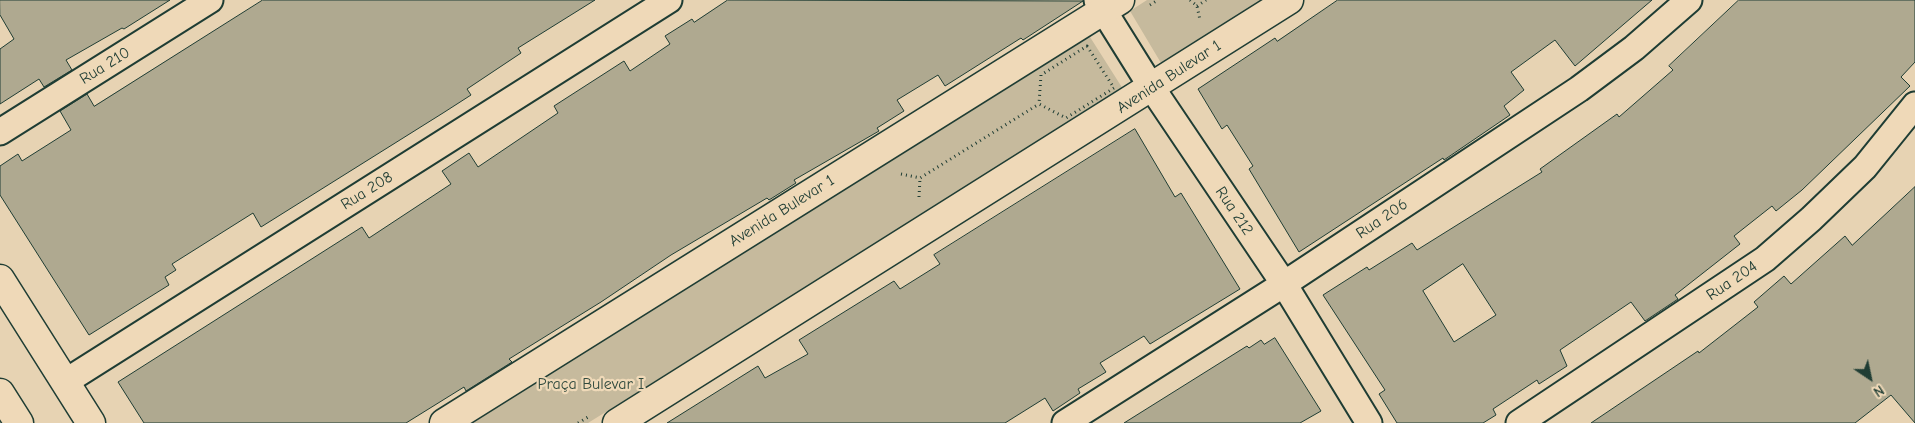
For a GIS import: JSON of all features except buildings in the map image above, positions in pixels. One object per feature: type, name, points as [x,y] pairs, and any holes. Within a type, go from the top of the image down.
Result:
[{"type":"street","name":"Rua 210","points":[[0,132],[210,0]]},
{"type":"street","name":"Rua 208","points":[[65,382],[669,0]]},
{"type":"street","name":"Avenida Bulevar 1","points":[[617,423],[1289,0]]},
{"type":"street","name":"Rua 206","points":[[1065,423],[1284,284],[1579,88],[1634,48],[1689,0]]},
{"type":"street","name":"Rua 212","points":[[1116,5],[1152,88],[1284,284],[1369,423]]},
{"type":"street","name":"Avenida Bulevar 1","points":[[444,423],[1116,5]]},
{"type":"street","name":"Rua 204","points":[[1519,423],[1765,259],[1865,167],[1915,105]]},
{"type":"street","points":[[0,279],[91,423]]},
{"type":"path","points":[[1116,5],[1158,0]]},
{"type":"path","points":[[1190,0],[1197,6],[1200,25]]},
{"type":"path","points":[[1197,6],[1206,0]]},
{"type":"path","points":[[1087,46],[1114,88],[1066,118],[1039,104],[1041,75],[1087,46]]},
{"type":"green space","points":[[1147,0],[1268,0],[1164,68],[1130,11]]},
{"type":"green space","name":"Praça Bulevar I","points":[[1090,37],[1123,89],[588,423],[470,423]]}]
